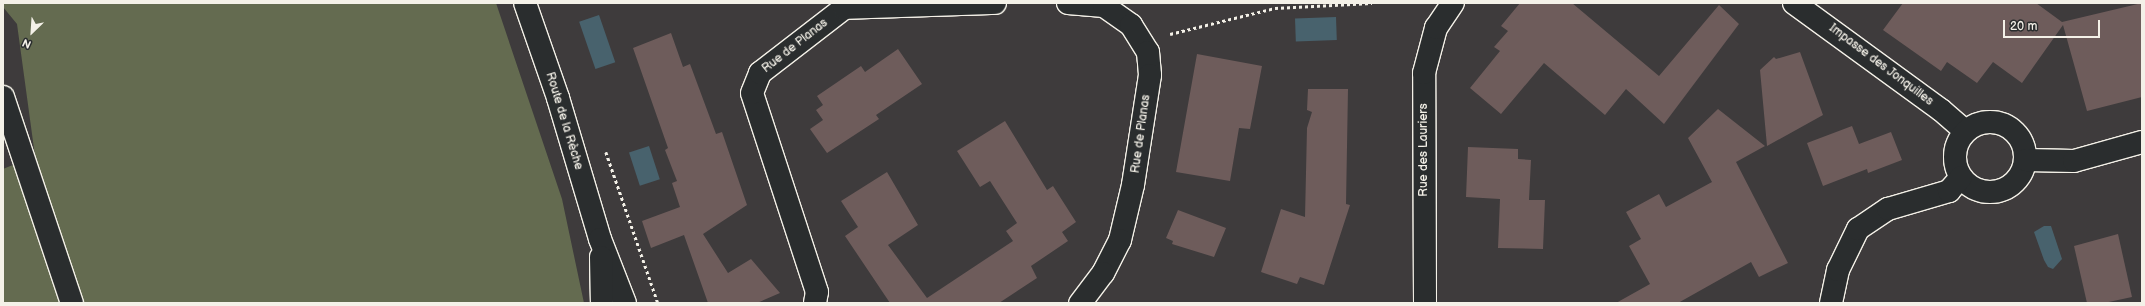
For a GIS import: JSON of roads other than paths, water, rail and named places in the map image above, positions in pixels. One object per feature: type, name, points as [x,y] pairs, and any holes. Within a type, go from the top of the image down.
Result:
[{"type":"street","name":"Route de la Rèche","points":[[525,3],[558,98],[600,240],[625,303]]},
{"type":"street","name":"Rue de Planas","points":[[815,303],[816,292],[752,93],[760,73],[844,8],[995,3]]},
{"type":"street","name":"Rue de Planas","points":[[1068,3],[1104,6],[1131,24],[1148,52],[1150,75],[1134,185],[1120,240],[1103,273],[1080,303]]},
{"type":"street","name":"Rue des Lauriers","points":[[1425,303],[1424,73],[1436,28],[1452,3]]},
{"type":"street","name":"Impasse des Jonquilles","points":[[1794,3],[1941,110],[1965,131]]},
{"type":"street","points":[[3,97],[72,303]]},
{"type":"street","points":[[1987,121],[2000,122],[2011,128],[2019,136],[2025,148],[2026,160],[2022,172],[2015,182],[2005,189],[1993,193],[1969,186],[1961,177],[1955,166],[1954,153],[1958,141],[1965,131],[1975,124],[1987,121]]},
{"type":"street","points":[[2026,160],[2074,161],[2142,142]]},
{"type":"street","points":[[1831,303],[1838,270],[1858,229],[1888,209],[1949,191],[1961,177]]},
{"type":"street","name":"Route de la Rèche","points":[[600,240],[602,303]]},
{"type":"water","points":[[599,15],[615,62],[595,69],[579,22]]},
{"type":"water","points":[[1336,17],[1337,40],[1296,41],[1295,18]]},
{"type":"water","points":[[649,146],[660,179],[640,186],[629,152]]},
{"type":"water","points":[[2044,226],[2051,226],[2062,259],[2053,269],[2048,267],[2044,260],[2034,232]]}]
